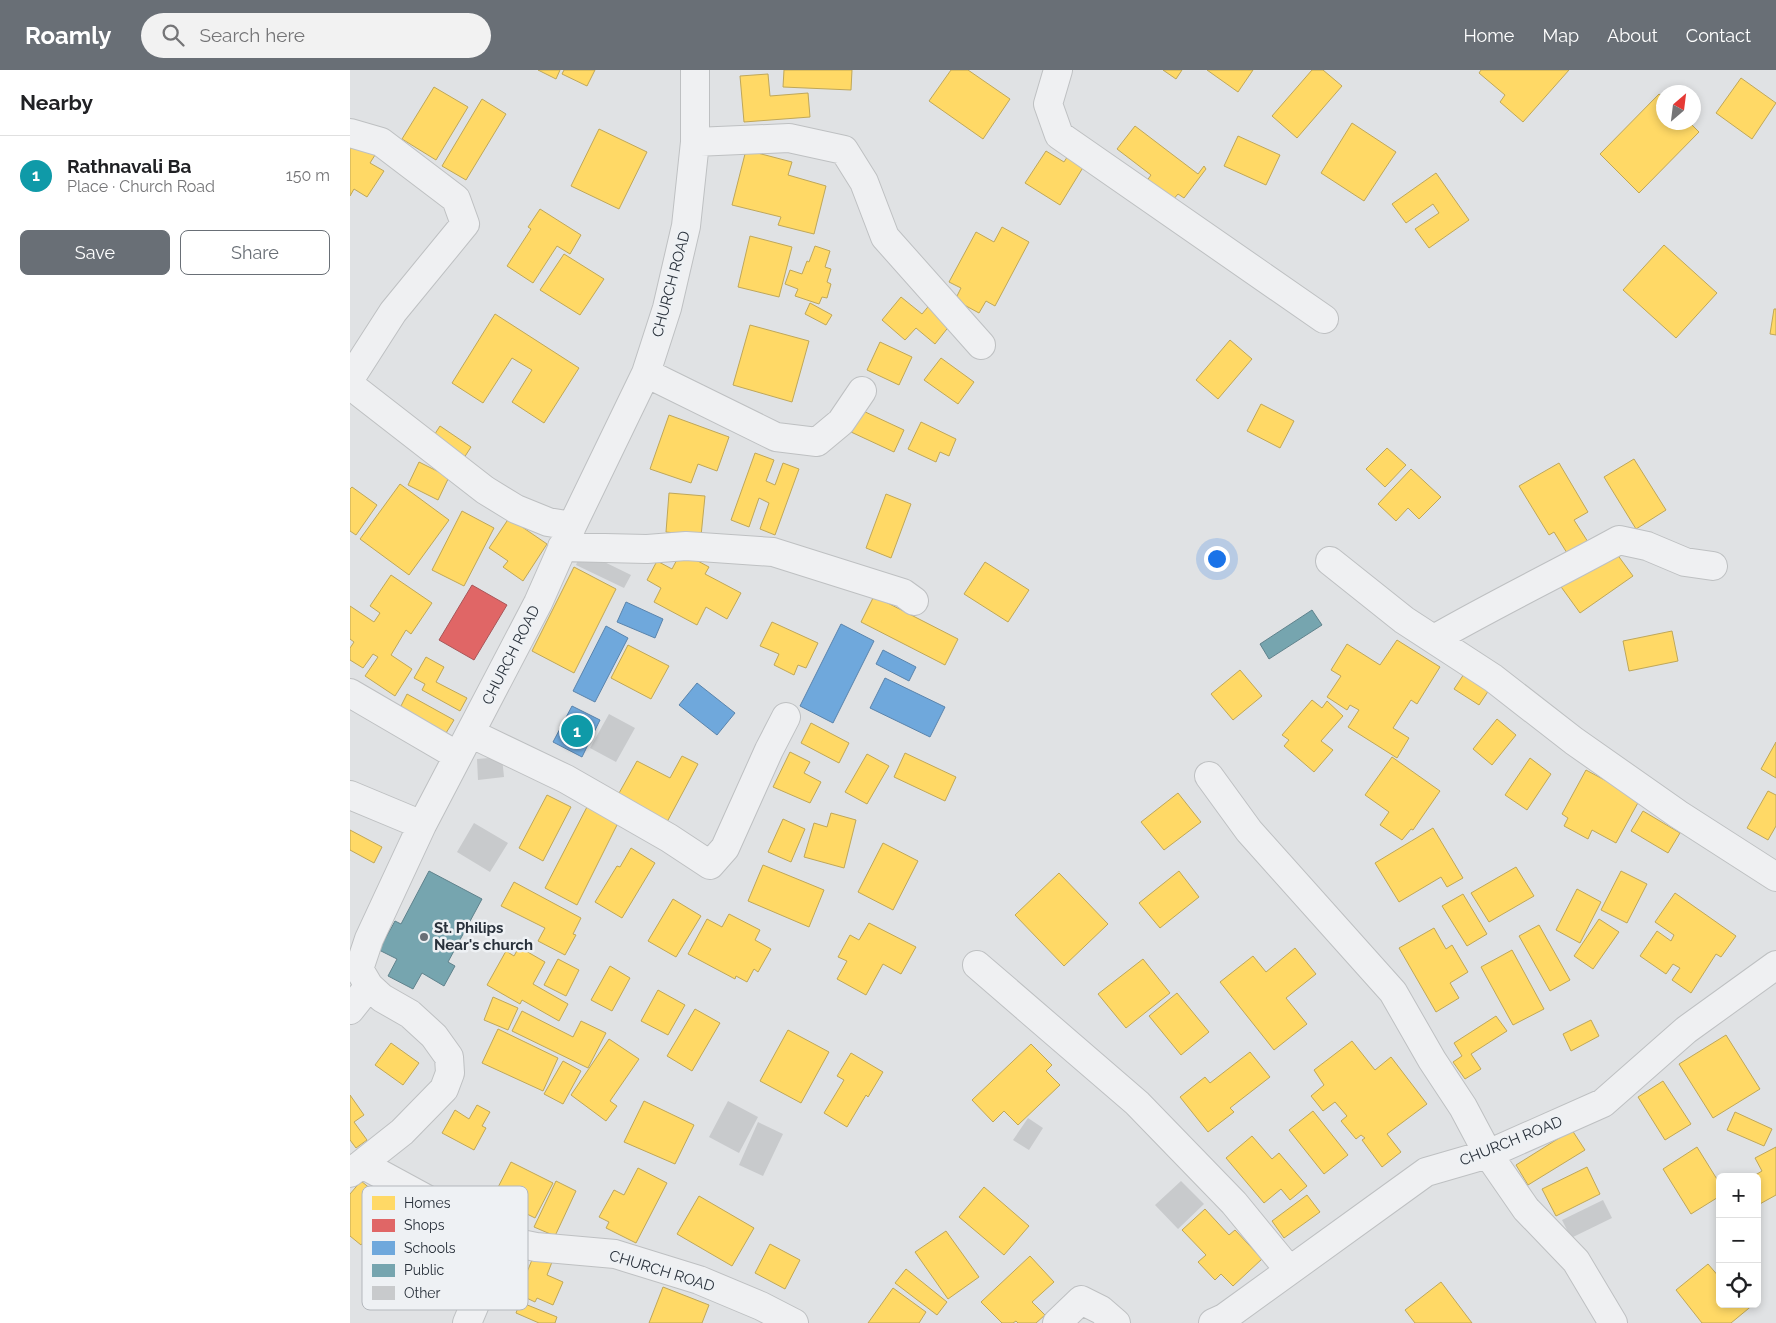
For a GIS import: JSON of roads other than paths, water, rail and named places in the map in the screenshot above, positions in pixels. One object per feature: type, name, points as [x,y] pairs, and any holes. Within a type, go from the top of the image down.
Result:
[{"type":"street","name":"CHURCH ROAD","points":[[392,1186],[356,1168],[402,1132],[444,1089],[450,1072],[449,1058],[434,1036],[410,1014],[382,998],[369,986],[359,969],[369,939],[422,825],[538,603],[567,537],[646,373],[667,308],[686,226],[694,142],[694,70]]},
{"type":"street","points":[[1058,70],[1048,104],[1059,135],[1324,318]]},
{"type":"street","points":[[350,133],[381,142],[456,199],[465,224],[393,312],[350,379]]},
{"type":"street","points":[[694,142],[789,138],[844,150],[864,182],[885,237],[981,345]]},
{"type":"street","points":[[646,373],[776,436],[817,442],[841,422],[862,391]]},
{"type":"street","points":[[350,385],[485,490],[516,509],[548,522],[567,537],[647,549],[686,546],[773,552],[904,593],[914,601]]},
{"type":"street","points":[[1434,640],[1489,607],[1619,540],[1647,546],[1685,562],[1713,566]]},
{"type":"street","points":[[1330,561],[1404,620],[1493,678],[1574,741],[1678,814],[1776,877]]},
{"type":"street","points":[[350,693],[464,745],[566,778],[669,838],[710,865],[725,848],[768,750],[786,717]]},
{"type":"street","points":[[1209,776],[1249,831],[1393,992],[1432,1060],[1463,1107],[1488,1154],[1526,1209],[1576,1261],[1613,1323]]},
{"type":"street","points":[[350,795],[422,825]]},
{"type":"street","points":[[977,964],[1137,1103],[1234,1203],[1289,1270]]},
{"type":"street","name":"CHURCH ROAD","points":[[1213,1323],[1224,1318],[1426,1172],[1488,1154],[1603,1103],[1686,1030],[1776,965]]},
{"type":"street","points":[[350,1010],[369,986]]},
{"type":"street","name":"CHURCH ROAD","points":[[528,1245],[615,1254],[699,1280],[761,1306],[794,1323]]},
{"type":"street","points":[[1057,1323],[1081,1300],[1101,1310],[1116,1323]]},
{"type":"street","points":[[468,1323],[473,1310]]},
{"type":"place","name":"Rathnavali Ba","points":[[577,731]]},
{"type":"place","name":"St. Philips Near's church","points":[[424,937]]}]
